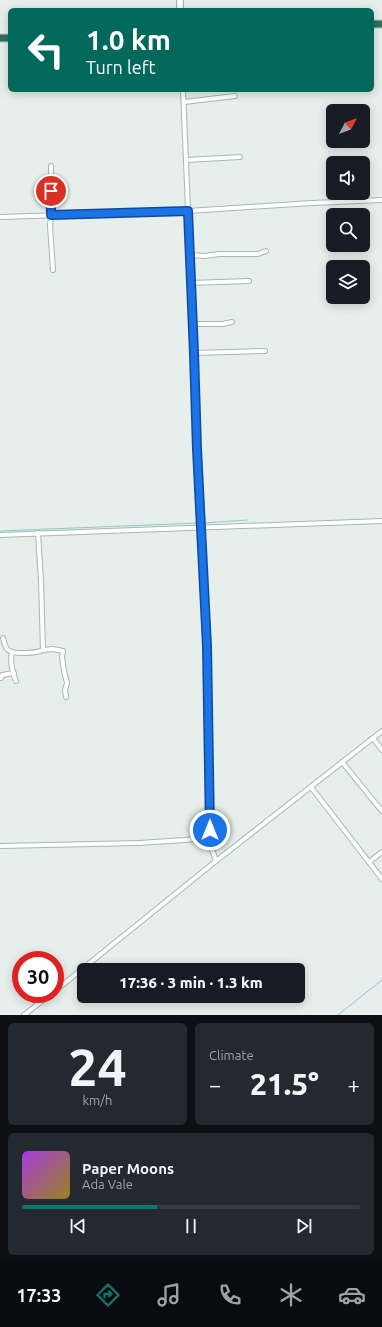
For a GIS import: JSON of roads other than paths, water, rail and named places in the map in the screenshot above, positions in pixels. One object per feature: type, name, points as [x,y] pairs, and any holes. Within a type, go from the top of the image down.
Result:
[{"type":"street","points":[[0,846],[139,843],[185,840],[202,838],[207,835],[210,830],[208,660],[197,449],[183,92]]},
{"type":"street","points":[[184,102],[235,96]]},
{"type":"street","points":[[186,160],[240,157]]},
{"type":"street","points":[[51,166],[50,226],[52,270]]},
{"type":"street","points":[[0,217],[188,211],[382,200]]},
{"type":"street","points":[[190,255],[204,256],[219,254],[258,254],[266,251]]},
{"type":"street","points":[[191,283],[249,281]]},
{"type":"street","points":[[193,324],[223,324],[232,322]]},
{"type":"street","points":[[194,353],[265,352]]},
{"type":"street","points":[[0,535],[382,522]]},
{"type":"street","points":[[38,533],[43,650]]},
{"type":"street","points":[[3,638],[6,647],[12,652],[38,652],[52,649],[63,651],[62,657],[67,683],[65,690],[66,696]]},
{"type":"street","points":[[12,652],[11,657],[16,681]]},
{"type":"street","points":[[1,678],[2,674],[14,673]]},
{"type":"street","points":[[64,984],[216,861],[382,731]]},
{"type":"street","points":[[373,738],[382,750]]},
{"type":"street","points":[[342,762],[382,811]]},
{"type":"street","points":[[311,787],[382,879]]},
{"type":"street","points":[[207,835],[216,861]]},
{"type":"street","points":[[370,862],[382,852]]},
{"type":"street","points":[[24,1015],[39,1003]]},
{"type":"waterway","points":[[203,523],[247,520]]},
{"type":"waterway","points":[[0,531],[198,523]]},
{"type":"waterway","points":[[338,1015],[382,980]]}]
